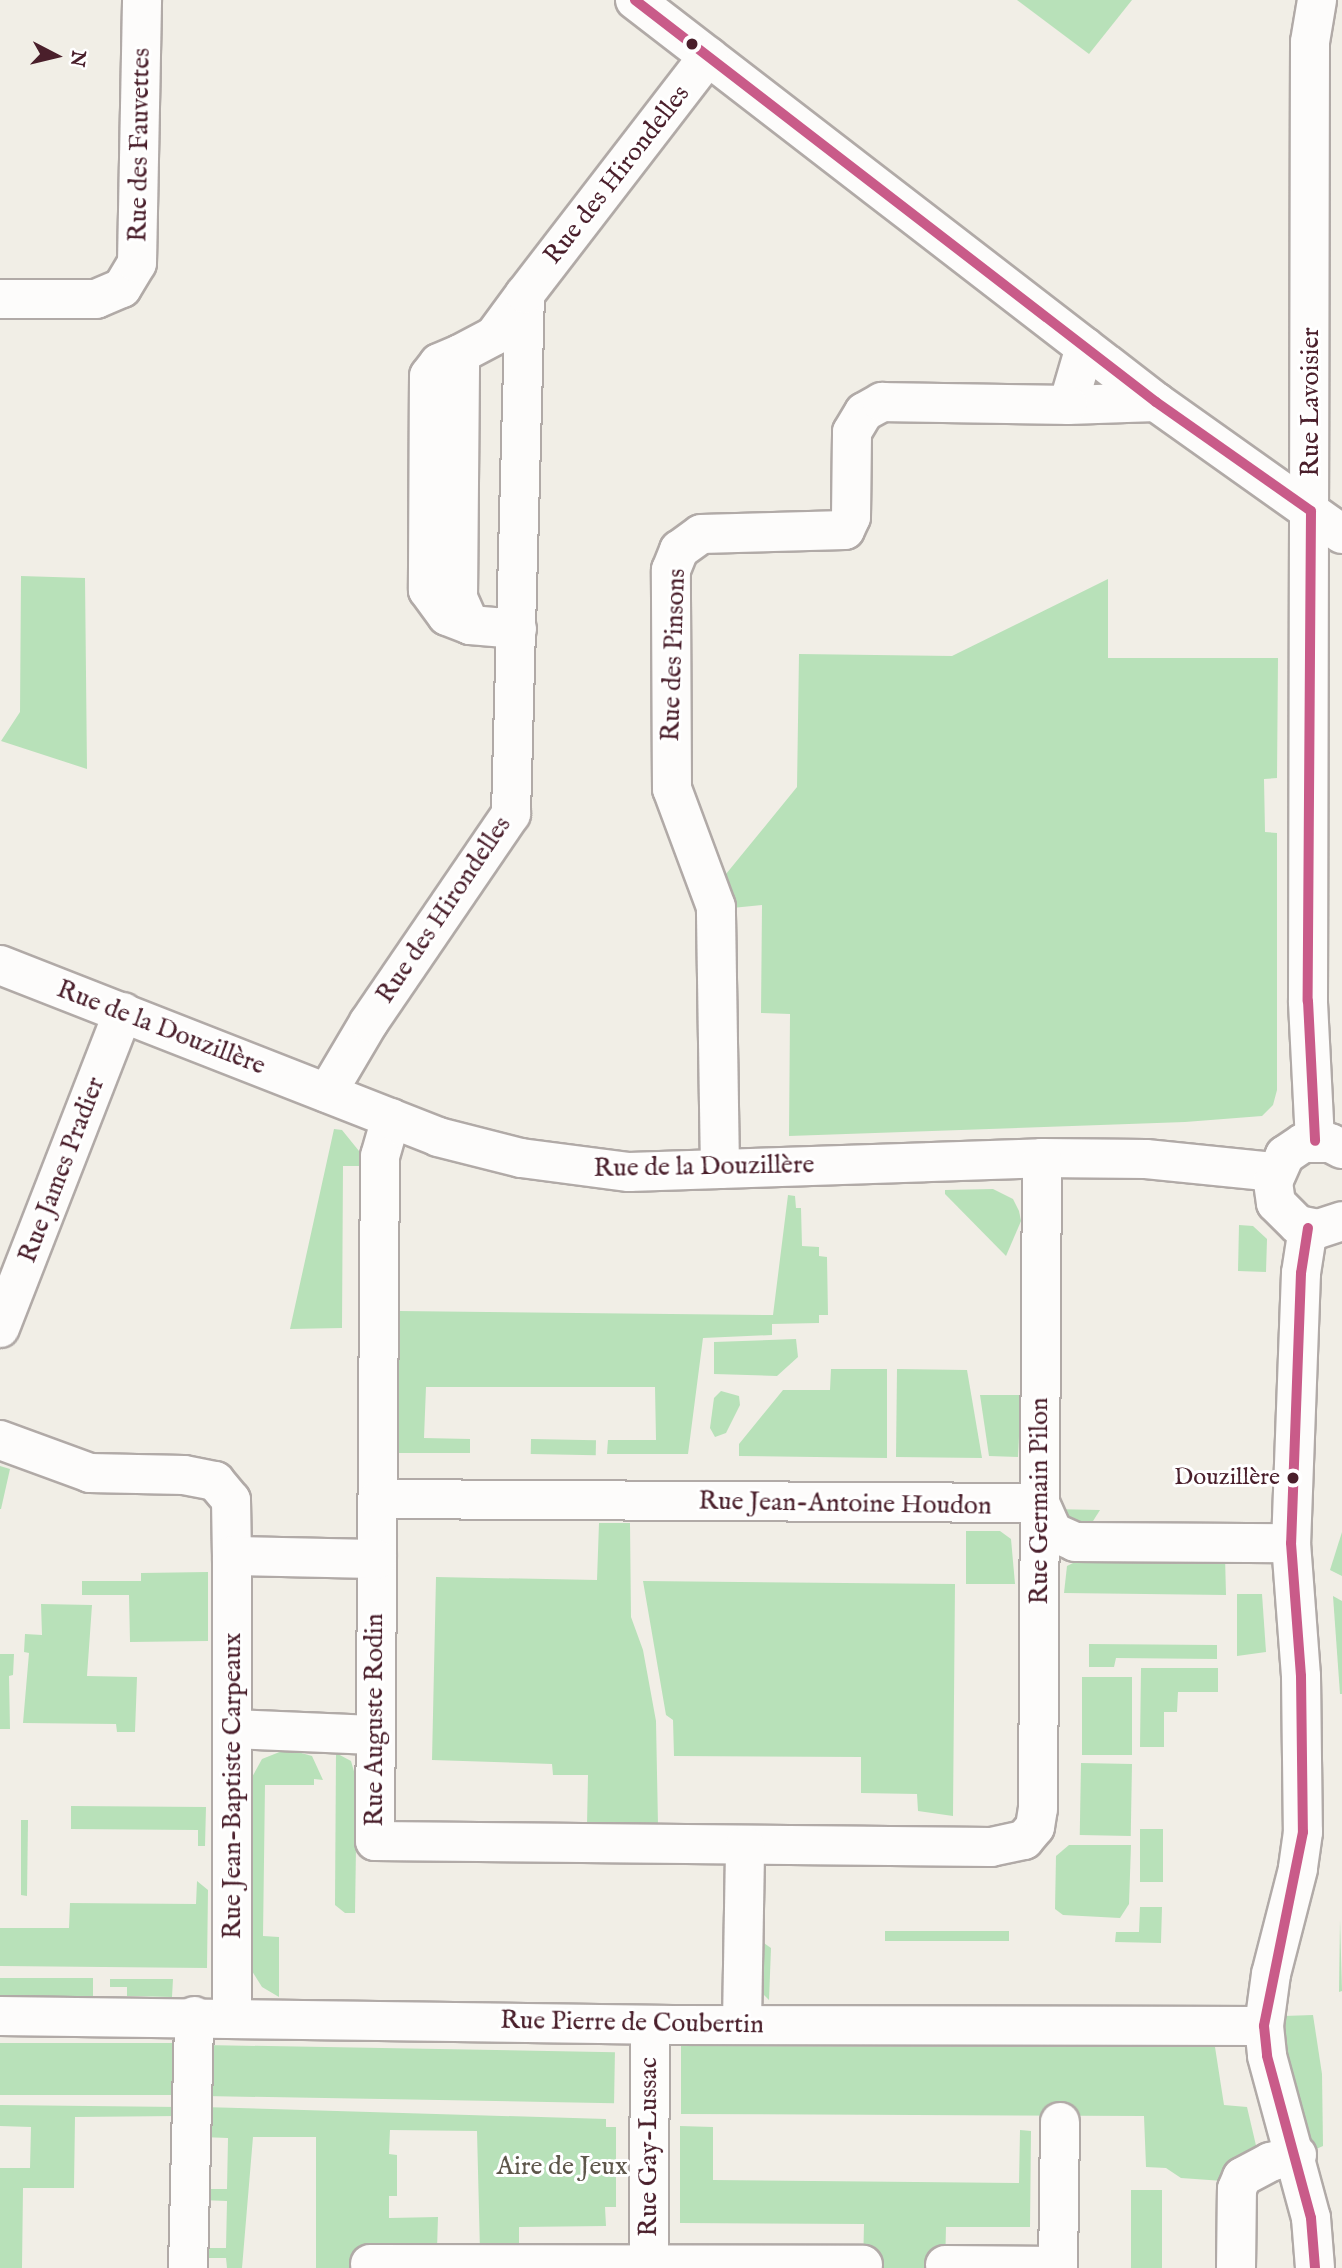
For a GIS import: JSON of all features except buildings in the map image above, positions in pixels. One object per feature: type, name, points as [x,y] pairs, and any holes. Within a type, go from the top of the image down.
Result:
[{"type":"street","name":"Rue des Fauvettes","points":[[0,299],[96,299],[122,288],[138,263],[142,0]]},
{"type":"street","points":[[635,0],[1156,401],[1342,534]]},
{"type":"street","name":"Rue Lavoisier","points":[[1317,0],[1310,42],[1308,1001],[1329,1145]]},
{"type":"street","name":"Rue des Hirondelles","points":[[517,629],[470,625],[447,616],[428,590],[429,376],[439,363],[494,336],[708,56]]},
{"type":"street","name":"Rue des Hirondelles","points":[[327,1093],[369,1022],[511,814],[525,294]]},
{"type":"street","points":[[1068,405],[1086,347]]},
{"type":"street","name":"Rue des Pinsons","points":[[720,1169],[716,906],[671,789],[671,570],[679,550],[701,534],[845,530],[851,517],[852,432],[864,412],[882,402],[1068,405],[1156,401]]},
{"type":"street","name":"Rue de la Douzillère","points":[[0,965],[438,1137],[497,1152],[597,1171],[1042,1158],[1146,1159],[1275,1172]]},
{"type":"street","name":"Rue James Pradier","points":[[0,1328],[122,1012]]},
{"type":"street","name":"Rue Auguste Rodin","points":[[391,1118],[380,1156],[378,1500],[372,1735],[375,1841],[991,1847],[1024,1840]]},
{"type":"street","points":[[1323,2244],[1267,2056],[1264,2026],[1270,1974],[1298,1869],[1303,1832],[1301,1676],[1291,1543],[1301,1273],[1325,1225],[1282,1212],[1274,1193],[1275,1172],[1292,1149],[1329,1145]]},
{"type":"street","name":"Rue Germain Pilon","points":[[1024,1840],[1035,1828],[1038,1809],[1042,1158]]},
{"type":"street","name":"Rue Jean-Baptiste Carpeaux","points":[[0,1440],[90,1473],[184,1475],[215,1481],[231,1500],[234,1730],[232,2017]]},
{"type":"street","name":"Rue Jean-Antoine Houdon","points":[[378,1500],[1040,1503]]},
{"type":"street","points":[[1040,1503],[1054,1532],[1075,1542],[1291,1543]]},
{"type":"street","points":[[232,1556],[377,1559]]},
{"type":"street","points":[[234,1730],[372,1735]]},
{"type":"street","points":[[742,2024],[745,1846]]},
{"type":"street","name":"Rue Pierre de Coubertin","points":[[0,2016],[194,2016],[650,2025],[1264,2026]]},
{"type":"street","points":[[188,2268],[194,2016]]},
{"type":"street","name":"Rue Gay-Lussac","points":[[649,2267],[650,2025]]},
{"type":"street","points":[[945,2265],[1058,2267],[1060,2122]]},
{"type":"street","points":[[1236,2268],[1237,2189],[1242,2177],[1269,2162],[1297,2155]]},
{"type":"street","points":[[370,2264],[649,2267],[863,2265]]},
{"type":"green space","points":[[1017,0],[1132,0],[1089,54]]},
{"type":"green space","points":[[21,576],[85,578],[87,769],[1,741],[20,712]]},
{"type":"green space","points":[[1108,579],[1108,658],[1278,658],[1277,778],[1264,779],[1265,832],[1277,833],[1277,1090],[1273,1105],[1262,1116],[1185,1122],[789,1136],[790,1014],[761,1013],[762,905],[732,908],[726,874],[797,787],[799,654],[952,656]]},
{"type":"green space","points":[[334,1129],[342,1130],[359,1151],[359,1166],[343,1166],[342,1328],[290,1329]]},
{"type":"green space","points":[[993,1189],[1013,1199],[1021,1221],[1006,1256],[945,1194],[945,1190]]},
{"type":"green space","points":[[788,1195],[795,1196],[796,1208],[801,1208],[802,1246],[819,1247],[819,1256],[827,1257],[828,1315],[819,1315],[819,1323],[772,1324],[772,1335],[703,1338],[688,1454],[607,1454],[608,1440],[656,1440],[655,1387],[426,1387],[424,1438],[470,1439],[470,1453],[398,1453],[399,1311],[773,1315]]},
{"type":"green space","points":[[1239,1225],[1253,1226],[1267,1239],[1266,1272],[1238,1271]]},
{"type":"green space","points":[[796,1339],[798,1357],[777,1376],[714,1374],[714,1342]]},
{"type":"green space","points":[[831,1369],[887,1369],[887,1458],[739,1456],[739,1444],[783,1390],[830,1390]]},
{"type":"green space","points":[[897,1369],[967,1370],[982,1458],[896,1457]]},
{"type":"green space","points":[[721,1391],[739,1396],[740,1405],[726,1433],[715,1437],[710,1428],[714,1398]]},
{"type":"green space","points":[[980,1395],[1021,1395],[1018,1457],[989,1456]]},
{"type":"green space","points":[[531,1439],[596,1440],[596,1455],[531,1454]]},
{"type":"green space","points":[[0,1466],[10,1469],[1,1509],[0,1509]]},
{"type":"green space","points":[[1051,1509],[1100,1510],[1088,1529]]},
{"type":"green space","points":[[599,1523],[630,1523],[631,1617],[643,1650],[656,1721],[658,1825],[587,1825],[588,1775],[553,1775],[552,1764],[432,1760],[436,1577],[597,1580]]},
{"type":"green space","points":[[966,1531],[1000,1531],[1011,1539],[1015,1584],[966,1584]]},
{"type":"green space","points":[[1342,1532],[1342,1576],[1330,1570]]},
{"type":"green space","points":[[1087,1556],[1225,1556],[1226,1595],[1064,1593],[1067,1566]]},
{"type":"green space","points":[[208,1572],[208,1641],[130,1642],[129,1595],[82,1595],[82,1581],[141,1581],[141,1573]]},
{"type":"green space","points":[[643,1581],[955,1584],[953,1816],[918,1811],[917,1794],[861,1793],[861,1757],[674,1756],[673,1720],[666,1715]]},
{"type":"green space","points":[[1237,1594],[1262,1594],[1266,1652],[1237,1656]]},
{"type":"green space","points":[[1333,1596],[1342,1601],[1342,1694],[1340,1694]]},
{"type":"green space","points":[[41,1604],[92,1605],[87,1676],[137,1677],[135,1732],[117,1732],[116,1724],[23,1723],[29,1653],[24,1652],[25,1634],[42,1635]]},
{"type":"green space","points":[[1089,1644],[1217,1645],[1217,1659],[1116,1658],[1114,1667],[1089,1667]]},
{"type":"green space","points":[[0,1654],[14,1654],[13,1675],[9,1676],[10,1729],[0,1729]]},
{"type":"green space","points":[[1141,1668],[1218,1668],[1218,1692],[1178,1692],[1177,1712],[1164,1712],[1164,1747],[1140,1747]]},
{"type":"green space","points":[[1082,1677],[1132,1677],[1132,1755],[1082,1755]]},
{"type":"green space","points":[[287,1749],[312,1756],[323,1780],[314,1779],[314,1785],[265,1785],[263,1936],[279,1937],[279,1997],[262,1987],[252,1971],[251,1779],[262,1759]]},
{"type":"green space","points":[[336,1753],[351,1761],[357,1782],[355,1913],[345,1913],[335,1905]]},
{"type":"green space","points":[[1081,1763],[1132,1764],[1131,1836],[1080,1835]]},
{"type":"green space","points":[[71,1806],[206,1807],[205,1846],[198,1846],[198,1830],[71,1829]]},
{"type":"green space","points":[[21,1820],[28,1820],[27,1896],[21,1895]]},
{"type":"green space","points":[[1140,1829],[1163,1829],[1163,1882],[1140,1882]]},
{"type":"green space","points":[[1069,1845],[1131,1845],[1129,1904],[1120,1918],[1063,1915],[1055,1909],[1056,1856]]},
{"type":"green space","points":[[197,1881],[208,1890],[207,1968],[0,1966],[0,1928],[69,1928],[70,1903],[196,1904]]},
{"type":"green space","points":[[1140,1907],[1162,1907],[1161,1943],[1115,1942],[1116,1932],[1139,1932]]},
{"type":"green space","points":[[1340,1919],[1342,1991],[1339,1992]]},
{"type":"green space","points":[[885,1931],[1009,1931],[1009,1941],[885,1941]]},
{"type":"green space","points":[[761,1941],[771,1948],[769,2000],[759,1990]]},
{"type":"green space","points":[[0,1978],[93,1978],[93,2003],[0,2003]]},
{"type":"green space","points":[[110,1979],[173,1979],[172,1997],[127,1996],[127,1987],[110,1987]]},
{"type":"green space","points":[[1313,2015],[1322,2074],[1323,2146],[1314,2150],[1289,2064],[1284,2016]]},
{"type":"green space","points":[[0,2043],[172,2043],[172,2095],[0,2095]]},
{"type":"green space","points":[[205,2045],[615,2052],[614,2103],[204,2096]]},
{"type":"green space","points":[[681,2046],[1215,2047],[1224,2105],[1247,2107],[1258,2154],[1223,2181],[1181,2178],[1166,2168],[1146,2167],[1144,2116],[681,2114]]},
{"type":"green space","points":[[0,2105],[179,2107],[179,2116],[75,2117],[74,2188],[23,2188],[22,2268],[0,2268],[0,2168],[30,2168],[31,2127],[0,2126]]},
{"type":"green space","name":"Aire de Jeux","points":[[203,2107],[606,2119],[606,2127],[616,2127],[616,2207],[605,2207],[606,2226],[519,2227],[519,2251],[480,2252],[477,2131],[390,2130],[389,2154],[397,2155],[397,2196],[389,2196],[389,2218],[438,2217],[437,2249],[356,2250],[355,2268],[316,2268],[316,2137],[253,2137],[242,2268],[227,2268],[226,2258],[202,2258],[202,2248],[226,2248],[227,2201],[201,2200],[201,2189],[227,2189],[228,2138],[202,2137]]},
{"type":"green space","points":[[680,2126],[713,2127],[713,2180],[1019,2183],[1020,2130],[1031,2131],[1030,2227],[946,2227],[945,2268],[863,2268],[864,2224],[680,2223]]},
{"type":"green space","points":[[1131,2190],[1162,2190],[1162,2268],[1131,2268]]},
{"type":"transit line","points":[[635,0],[1156,402],[1311,511]]},
{"type":"transit line","points":[[1311,511],[1308,1001],[1315,1141]]},
{"type":"transit line","points":[[1308,1228],[1301,1273],[1291,1543],[1301,1676],[1303,1832],[1264,2026],[1267,2056],[1311,2218],[1315,2268]]},
{"type":"place","name":"Douzillère","points":[[1293,1478]]}]
